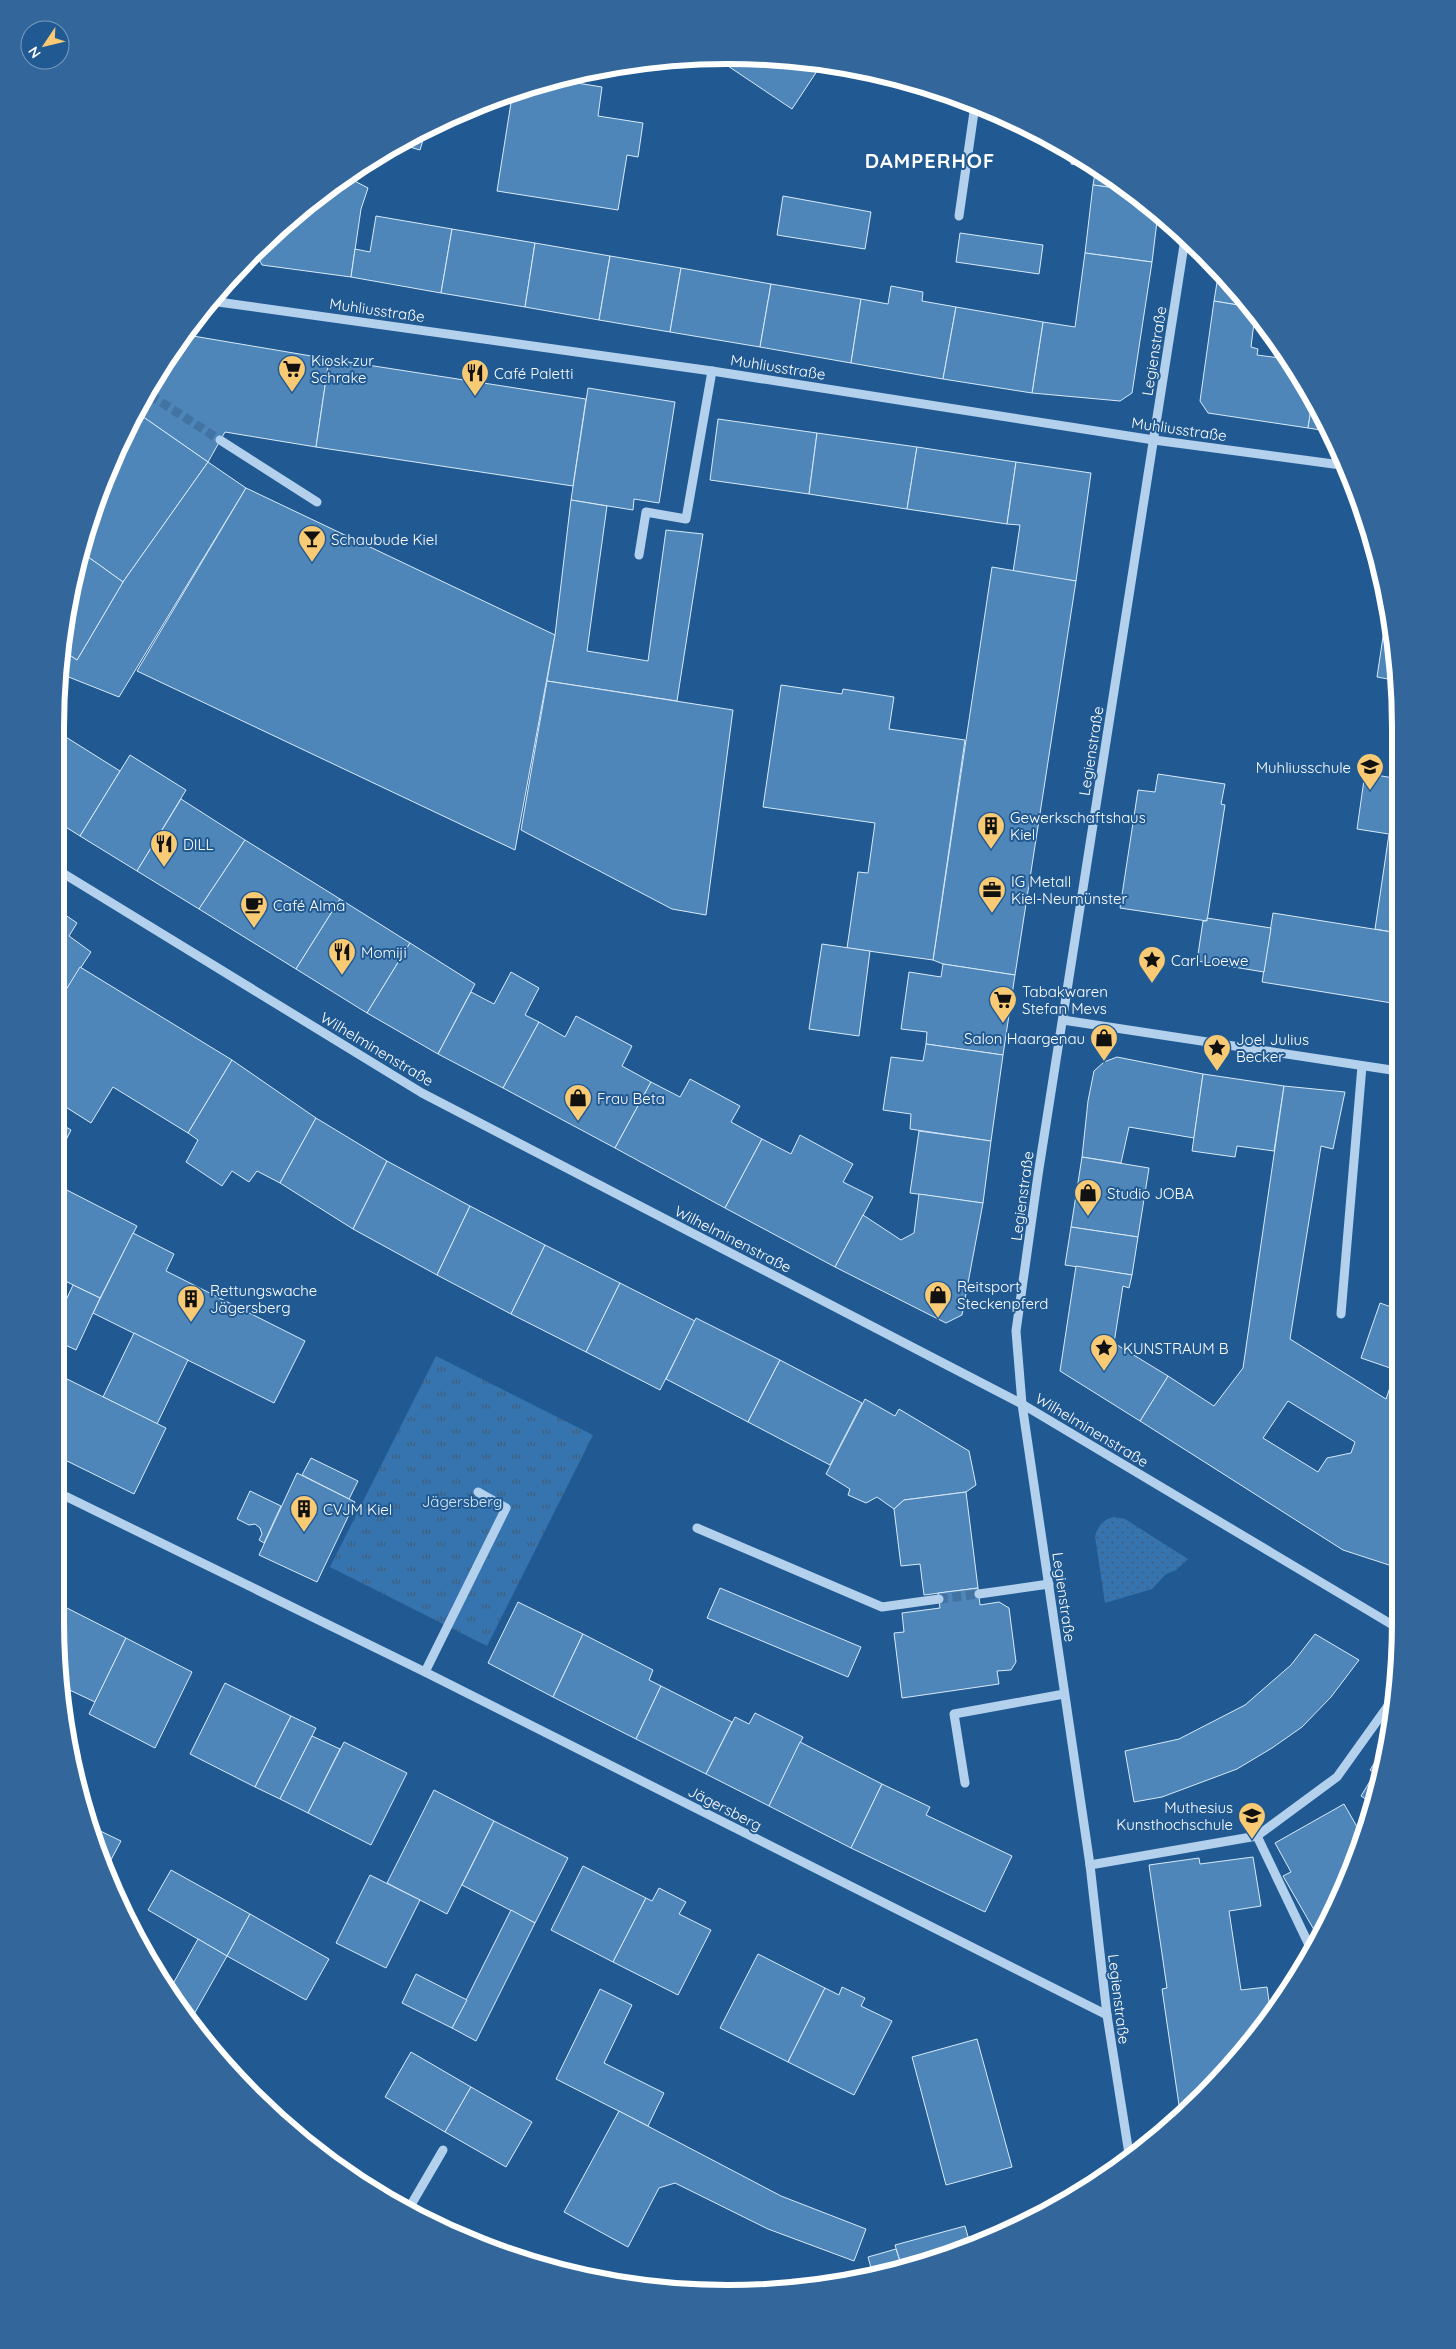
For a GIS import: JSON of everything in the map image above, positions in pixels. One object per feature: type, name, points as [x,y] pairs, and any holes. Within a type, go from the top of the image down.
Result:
[{"type":"street","points":[[959,216],[974,111]]},
{"type":"street","name":"Legienstraße","points":[[1128,2151],[1106,2015],[1090,1865],[1022,1404],[1016,1331],[1184,245]]},
{"type":"street","name":"Muhliusstraße","points":[[219,302],[712,371],[1154,440],[1338,465]]},
{"type":"street","points":[[638,555],[646,512],[686,519],[712,371]]},
{"type":"street","points":[[220,440],[316,502]]},
{"type":"street","name":"Wilhelminenstraße","points":[[64,874],[422,1094],[1022,1404],[1392,1625]]},
{"type":"street","points":[[1063,1020],[1392,1070]]},
{"type":"street","points":[[1342,1314],[1362,1066]]},
{"type":"street","points":[[425,1672],[506,1508],[478,1492]]},
{"type":"street","name":"Jägersberg","points":[[64,1495],[425,1672],[1106,2015]]},
{"type":"street","points":[[697,1528],[882,1607],[939,1599]]},
{"type":"street","points":[[979,1594],[1049,1584]]},
{"type":"street","points":[[965,1784],[954,1714],[1064,1694]]},
{"type":"street","points":[[1090,1865],[1256,1836],[1337,1777],[1387,1707]]},
{"type":"street","points":[[1256,1836],[1308,1943]]},
{"type":"street","points":[[411,2204],[443,2150]]},
{"type":"green space","name":"Jägersberg","points":[[436,1356],[593,1435],[487,1646],[330,1567]]},
{"type":"green space","points":[[1114,1517],[1125,1519],[1188,1559],[1176,1570],[1166,1574],[1152,1589],[1105,1603],[1095,1536],[1102,1524]]},
{"type":"building","points":[[725,64],[771,65],[818,70],[792,109]]},
{"type":"building","points":[[573,82],[602,87],[598,116],[643,123],[638,157],[627,155],[618,210],[497,191],[511,100]]},
{"type":"building","points":[[424,138],[420,150],[408,146]]},
{"type":"building","points":[[1071,160],[1080,166],[1071,164]]},
{"type":"building","points":[[1095,175],[1113,188],[1093,185]]},
{"type":"building","points":[[353,180],[368,188],[361,209],[351,277],[262,265],[258,258],[324,201]]},
{"type":"building","points":[[1093,185],[1113,188],[1157,222],[1152,262],[1085,253]]},
{"type":"building","points":[[783,196],[871,212],[865,249],[777,235]]},
{"type":"building","points":[[376,216],[452,229],[441,293],[351,277],[355,249],[370,252]]},
{"type":"building","points":[[452,229],[535,243],[525,307],[441,293]]},
{"type":"building","points":[[960,233],[1043,245],[1039,274],[956,262]]},
{"type":"building","points":[[535,243],[610,256],[599,320],[525,307]]},
{"type":"building","points":[[1085,253],[1152,262],[1132,393],[1120,401],[1032,393],[1043,322],[1075,327]]},
{"type":"building","points":[[610,256],[681,268],[670,332],[599,320]]},
{"type":"building","points":[[681,268],[771,284],[760,347],[670,332]]},
{"type":"building","points":[[1217,279],[1240,305],[1214,301]]},
{"type":"building","points":[[771,284],[861,299],[851,363],[760,347]]},
{"type":"building","points":[[891,286],[923,292],[922,301],[956,307],[943,379],[851,363],[861,299],[888,304]]},
{"type":"building","points":[[1214,301],[1240,305],[1254,323],[1251,347],[1258,349],[1257,355],[1279,358],[1303,396],[1311,410],[1308,428],[1208,413],[1200,401]]},
{"type":"building","points":[[956,307],[1043,322],[1032,393],[943,379]]},
{"type":"building","points":[[192,336],[329,359],[316,447],[225,432],[208,462],[142,416],[176,359]]},
{"type":"building","points":[[329,359],[586,399],[573,486],[316,447]]},
{"type":"building","points":[[588,388],[675,402],[659,503],[634,499],[633,510],[571,500]]},
{"type":"building","points":[[1311,410],[1322,430],[1308,428]]},
{"type":"building","points":[[142,416],[208,462],[123,582],[86,556],[114,474]]},
{"type":"building","points":[[718,419],[817,433],[809,494],[710,480]]},
{"type":"building","points":[[817,433],[917,447],[907,509],[809,494]]},
{"type":"building","points":[[917,447],[1016,462],[1007,524],[907,509]]},
{"type":"building","points":[[208,462],[246,488],[119,697],[66,676],[68,654],[77,660],[123,582]]},
{"type":"building","points":[[1016,462],[1091,473],[1076,581],[1013,572],[1020,525],[1007,524]]},
{"type":"building","points":[[246,488],[555,635],[515,850],[137,671]]},
{"type":"building","points":[[571,500],[607,506],[587,651],[648,661],[666,530],[703,534],[677,701],[547,681],[555,635]]},
{"type":"building","points":[[86,556],[123,582],[77,660],[68,654]]},
{"type":"building","name":"Gewerkschaftshaus Kiel","points":[[992,567],[1076,581],[1015,975],[943,964],[933,960]]},
{"type":"building","points":[[1384,627],[1390,679],[1377,677]]},
{"type":"building","points":[[547,681],[733,710],[706,915],[672,909],[521,830]]},
{"type":"building","points":[[781,685],[842,694],[843,689],[894,697],[889,729],[965,740],[933,960],[847,948],[858,872],[868,873],[875,823],[763,807]]},
{"type":"building","points":[[64,736],[120,771],[80,836],[64,826]]},
{"type":"building","points":[[130,755],[186,790],[137,871],[80,836]]},
{"type":"building","points":[[1365,773],[1392,778],[1392,932],[1375,929],[1389,834],[1357,829]]},
{"type":"building","points":[[1158,774],[1225,784],[1221,804],[1225,805],[1207,921],[1120,908],[1138,790],[1155,792]]},
{"type":"building","points":[[181,799],[245,840],[199,909],[137,871]]},
{"type":"building","points":[[245,840],[340,899],[296,969],[199,909]]},
{"type":"building","points":[[340,899],[410,943],[367,1013],[296,969]]},
{"type":"building","points":[[1273,913],[1392,932],[1392,1003],[1262,982]]},
{"type":"building","points":[[64,914],[77,923],[69,936],[91,952],[64,993]]},
{"type":"building","points":[[1207,918],[1271,928],[1264,972],[1197,961],[1203,921],[1207,921]]},
{"type":"building","points":[[410,943],[475,984],[438,1054],[367,1013]]},
{"type":"building","points":[[822,944],[870,951],[859,1036],[809,1029]]},
{"type":"building","points":[[943,964],[1015,975],[1003,1055],[926,1044],[927,1032],[901,1029],[909,972],[941,977]]},
{"type":"building","points":[[80,967],[232,1060],[188,1133],[113,1087],[91,1123],[64,1106],[64,993]]},
{"type":"building","points":[[511,972],[539,988],[525,1015],[539,1022],[503,1088],[438,1054],[471,992],[494,1004]]},
{"type":"building","points":[[576,1016],[632,1046],[622,1066],[651,1082],[615,1148],[503,1088],[539,1022],[565,1037]]},
{"type":"building","points":[[926,1044],[1003,1055],[991,1141],[910,1129],[911,1114],[883,1110],[891,1057],[923,1061]]},
{"type":"building","points":[[1117,1057],[1203,1074],[1194,1138],[1129,1127],[1121,1163],[1082,1157],[1088,1101],[1094,1071],[1104,1062]]},
{"type":"building","points":[[232,1060],[316,1118],[280,1183],[257,1171],[249,1182],[232,1171],[222,1186],[186,1162],[198,1140],[188,1133]]},
{"type":"building","points":[[1203,1074],[1284,1086],[1274,1151],[1237,1146],[1235,1157],[1192,1151]]},
{"type":"building","points":[[690,1079],[740,1106],[731,1122],[762,1139],[725,1208],[615,1148],[651,1082],[680,1097]]},
{"type":"building","points":[[1284,1086],[1345,1092],[1333,1149],[1321,1146],[1290,1339],[1386,1399],[1392,1382],[1392,1556],[1389,1565],[1343,1550],[1140,1421],[1168,1376],[1214,1406],[1243,1368]],"holes":[[[1288,1401],[1355,1442],[1351,1453],[1327,1458],[1318,1472],[1263,1438]]]},
{"type":"building","points":[[316,1118],[387,1161],[353,1229],[280,1183]]},
{"type":"building","points":[[64,1126],[71,1130],[64,1144]]},
{"type":"building","points":[[919,1131],[991,1141],[983,1203],[910,1193]]},
{"type":"building","points":[[800,1135],[853,1164],[843,1182],[873,1197],[835,1267],[725,1208],[762,1139],[791,1154]]},
{"type":"building","points":[[1082,1157],[1149,1168],[1138,1237],[1071,1227]]},
{"type":"building","points":[[387,1161],[470,1206],[437,1275],[353,1229]]},
{"type":"building","points":[[64,1189],[137,1226],[100,1298],[64,1280]]},
{"type":"building","points":[[919,1194],[983,1203],[962,1315],[946,1323],[835,1267],[863,1215],[901,1240],[914,1233]]},
{"type":"building","points":[[470,1206],[545,1245],[511,1314],[437,1275]]},
{"type":"building","points":[[1071,1227],[1138,1237],[1132,1275],[1065,1265]]},
{"type":"building","name":"Rettungswache Jägersberg","points":[[133,1233],[174,1254],[166,1271],[305,1341],[274,1403],[93,1313]]},
{"type":"building","points":[[545,1245],[620,1283],[586,1352],[511,1314]]},
{"type":"building","points":[[1076,1266],[1132,1275],[1129,1288],[1123,1286],[1114,1343],[1168,1376],[1140,1421],[1060,1371]]},
{"type":"building","points":[[620,1283],[695,1321],[660,1390],[586,1352]]},
{"type":"building","points":[[73,1285],[100,1298],[76,1350],[64,1344],[64,1304]]},
{"type":"building","points":[[1380,1303],[1392,1307],[1392,1369],[1361,1358]]},
{"type":"building","points":[[696,1318],[780,1360],[748,1422],[666,1379]]},
{"type":"building","points":[[134,1333],[188,1360],[157,1424],[103,1397]]},
{"type":"building","points":[[780,1360],[862,1403],[830,1465],[748,1422]]},
{"type":"building","points":[[65,1378],[166,1428],[134,1494],[64,1459]]},
{"type":"building","points":[[865,1399],[895,1416],[899,1409],[969,1451],[976,1485],[966,1492],[904,1500],[894,1509],[877,1497],[866,1503],[848,1495],[850,1489],[826,1474]]},
{"type":"building","points":[[311,1458],[358,1481],[349,1499],[302,1475]]},
{"type":"building","name":"CVJM Kiel","points":[[297,1473],[355,1502],[317,1582],[259,1555]]},
{"type":"building","points":[[250,1491],[281,1506],[264,1543],[259,1540],[262,1534],[260,1528],[255,1524],[249,1525],[237,1519]]},
{"type":"building","points":[[966,1492],[978,1588],[924,1595],[920,1564],[901,1566],[894,1509],[904,1500]]},
{"type":"building","points":[[720,1588],[861,1647],[848,1677],[707,1618]]},
{"type":"building","points":[[978,1588],[980,1605],[999,1602],[1009,1608],[1016,1662],[1011,1670],[997,1671],[999,1684],[902,1698],[894,1633],[904,1632],[902,1613],[940,1608],[938,1593]]},
{"type":"building","points":[[518,1602],[583,1634],[553,1697],[488,1663]]},
{"type":"building","points":[[64,1607],[126,1638],[95,1702],[67,1689]]},
{"type":"building","points":[[583,1634],[653,1670],[649,1680],[661,1686],[636,1739],[553,1697]]},
{"type":"building","points":[[1315,1634],[1359,1660],[1331,1697],[1302,1727],[1237,1769],[1162,1797],[1134,1802],[1125,1751],[1179,1739],[1245,1705],[1291,1665]]},
{"type":"building","points":[[126,1638],[192,1672],[155,1748],[89,1714]]},
{"type":"building","points":[[225,1683],[291,1716],[255,1787],[190,1754]]},
{"type":"building","points":[[661,1686],[732,1722],[706,1774],[636,1739]]},
{"type":"building","points":[[755,1713],[803,1737],[769,1806],[706,1774],[735,1717],[749,1724]]},
{"type":"building","points":[[291,1716],[316,1728],[280,1799],[255,1787]]},
{"type":"building","points":[[312,1736],[340,1749],[308,1813],[280,1799]]},
{"type":"building","points":[[344,1742],[407,1773],[371,1845],[308,1813]]},
{"type":"building","points":[[800,1742],[882,1784],[851,1848],[769,1806]]},
{"type":"building","points":[[1378,1758],[1374,1773],[1370,1770]]},
{"type":"building","points":[[1374,1775],[1368,1800],[1361,1796]]},
{"type":"building","points":[[882,1784],[930,1807],[926,1815],[1012,1856],[985,1912],[851,1848]]},
{"type":"building","points":[[434,1790],[494,1821],[447,1914],[387,1883]]},
{"type":"building","points":[[1344,1804],[1359,1830],[1342,1875],[1315,1931],[1283,1876],[1291,1872],[1275,1843]]},
{"type":"building","points":[[494,1821],[568,1858],[535,1923],[462,1885]]},
{"type":"building","points":[[97,1830],[121,1841],[109,1863]]},
{"type":"building","points":[[1253,1857],[1261,1906],[1229,1911],[1241,1990],[1267,1987],[1270,2005],[1227,2059],[1198,2091],[1179,2108],[1162,1989],[1167,1988],[1149,1865],[1199,1858],[1200,1864]]},
{"type":"building","points":[[583,1866],[646,1898],[613,1962],[551,1930]]},
{"type":"building","points":[[171,1870],[250,1914],[227,1956],[148,1910]]},
{"type":"building","points":[[370,1875],[420,1900],[386,1968],[336,1943]]},
{"type":"building","points":[[659,1888],[686,1902],[679,1914],[711,1930],[678,1995],[613,1962],[646,1898],[652,1901]]},
{"type":"building","points":[[511,1910],[535,1923],[476,2041],[452,2028]]},
{"type":"building","points":[[250,1914],[329,1959],[306,2000],[227,1956]]},
{"type":"building","points":[[198,1939],[227,1956],[194,2015],[173,1984]]},
{"type":"building","points":[[758,1954],[825,1988],[788,2062],[720,2028]]},
{"type":"building","points":[[416,1974],[467,2000],[452,2028],[402,2003]]},
{"type":"building","points":[[842,1987],[865,1998],[861,2006],[892,2021],[854,2095],[788,2062],[825,1988],[839,1995]]},
{"type":"building","points":[[600,1989],[632,2005],[604,2063],[664,2093],[648,2126],[556,2079]]},
{"type":"building","points":[[977,2039],[1012,2167],[946,2185],[912,2057]]},
{"type":"building","points":[[411,2052],[471,2087],[445,2132],[385,2097]]},
{"type":"building","points":[[471,2087],[532,2122],[506,2167],[445,2132]]},
{"type":"building","points":[[619,2111],[781,2196],[866,2229],[854,2261],[768,2229],[675,2183],[659,2188],[628,2247],[564,2212]]},
{"type":"building","points":[[965,2226],[969,2240],[900,2263],[895,2245]]},
{"type":"building","points":[[896,2249],[900,2263],[871,2269],[868,2257]]},
{"type":"building","points":[[793,2279],[794,2282],[779,2283]]},
{"type":"tunnel","points":[[153,397],[220,440]]},
{"type":"tunnel","points":[[939,1599],[979,1594]]},
{"type":"place","name":"Kiosk zur Schrake","points":[[292,393]]},
{"type":"place","name":"Café Paletti","points":[[475,397]]},
{"type":"place","name":"Schaubude Kiel","points":[[312,563]]},
{"type":"place","name":"Muhliusschule","points":[[1370,791]]},
{"type":"place","name":"Gewerkschaftshaus Kiel","points":[[991,850]]},
{"type":"place","name":"DILL","points":[[164,868]]},
{"type":"place","name":"IG Metall Kiel-Neumünster","points":[[992,914]]},
{"type":"place","name":"Café Alma","points":[[254,929]]},
{"type":"place","name":"Momiji","points":[[342,976]]},
{"type":"place","name":"Carl Loewe","points":[[1152,984]]},
{"type":"place","name":"Tabakwaren Stefan Mevs","points":[[1003,1024]]},
{"type":"place","name":"Salon Haargenau","points":[[1104,1062]]},
{"type":"place","name":"Joel Julius Becker","points":[[1217,1072]]},
{"type":"place","name":"Frau Beta","points":[[578,1122]]},
{"type":"place","name":"Studio JOBA","points":[[1088,1217]]},
{"type":"place","name":"Reitsport Steckenpferd","points":[[938,1319]]},
{"type":"place","name":"Rettungswache Jägersberg","points":[[191,1323]]},
{"type":"place","name":"KUNSTRAUM B","points":[[1104,1372]]},
{"type":"place","name":"CVJM Kiel","points":[[304,1533]]},
{"type":"place","name":"Muthesius Kunsthochschule","points":[[1252,1840]]},
{"type":"district","name":"DAMPERHOF","points":[[930,160]]}]
